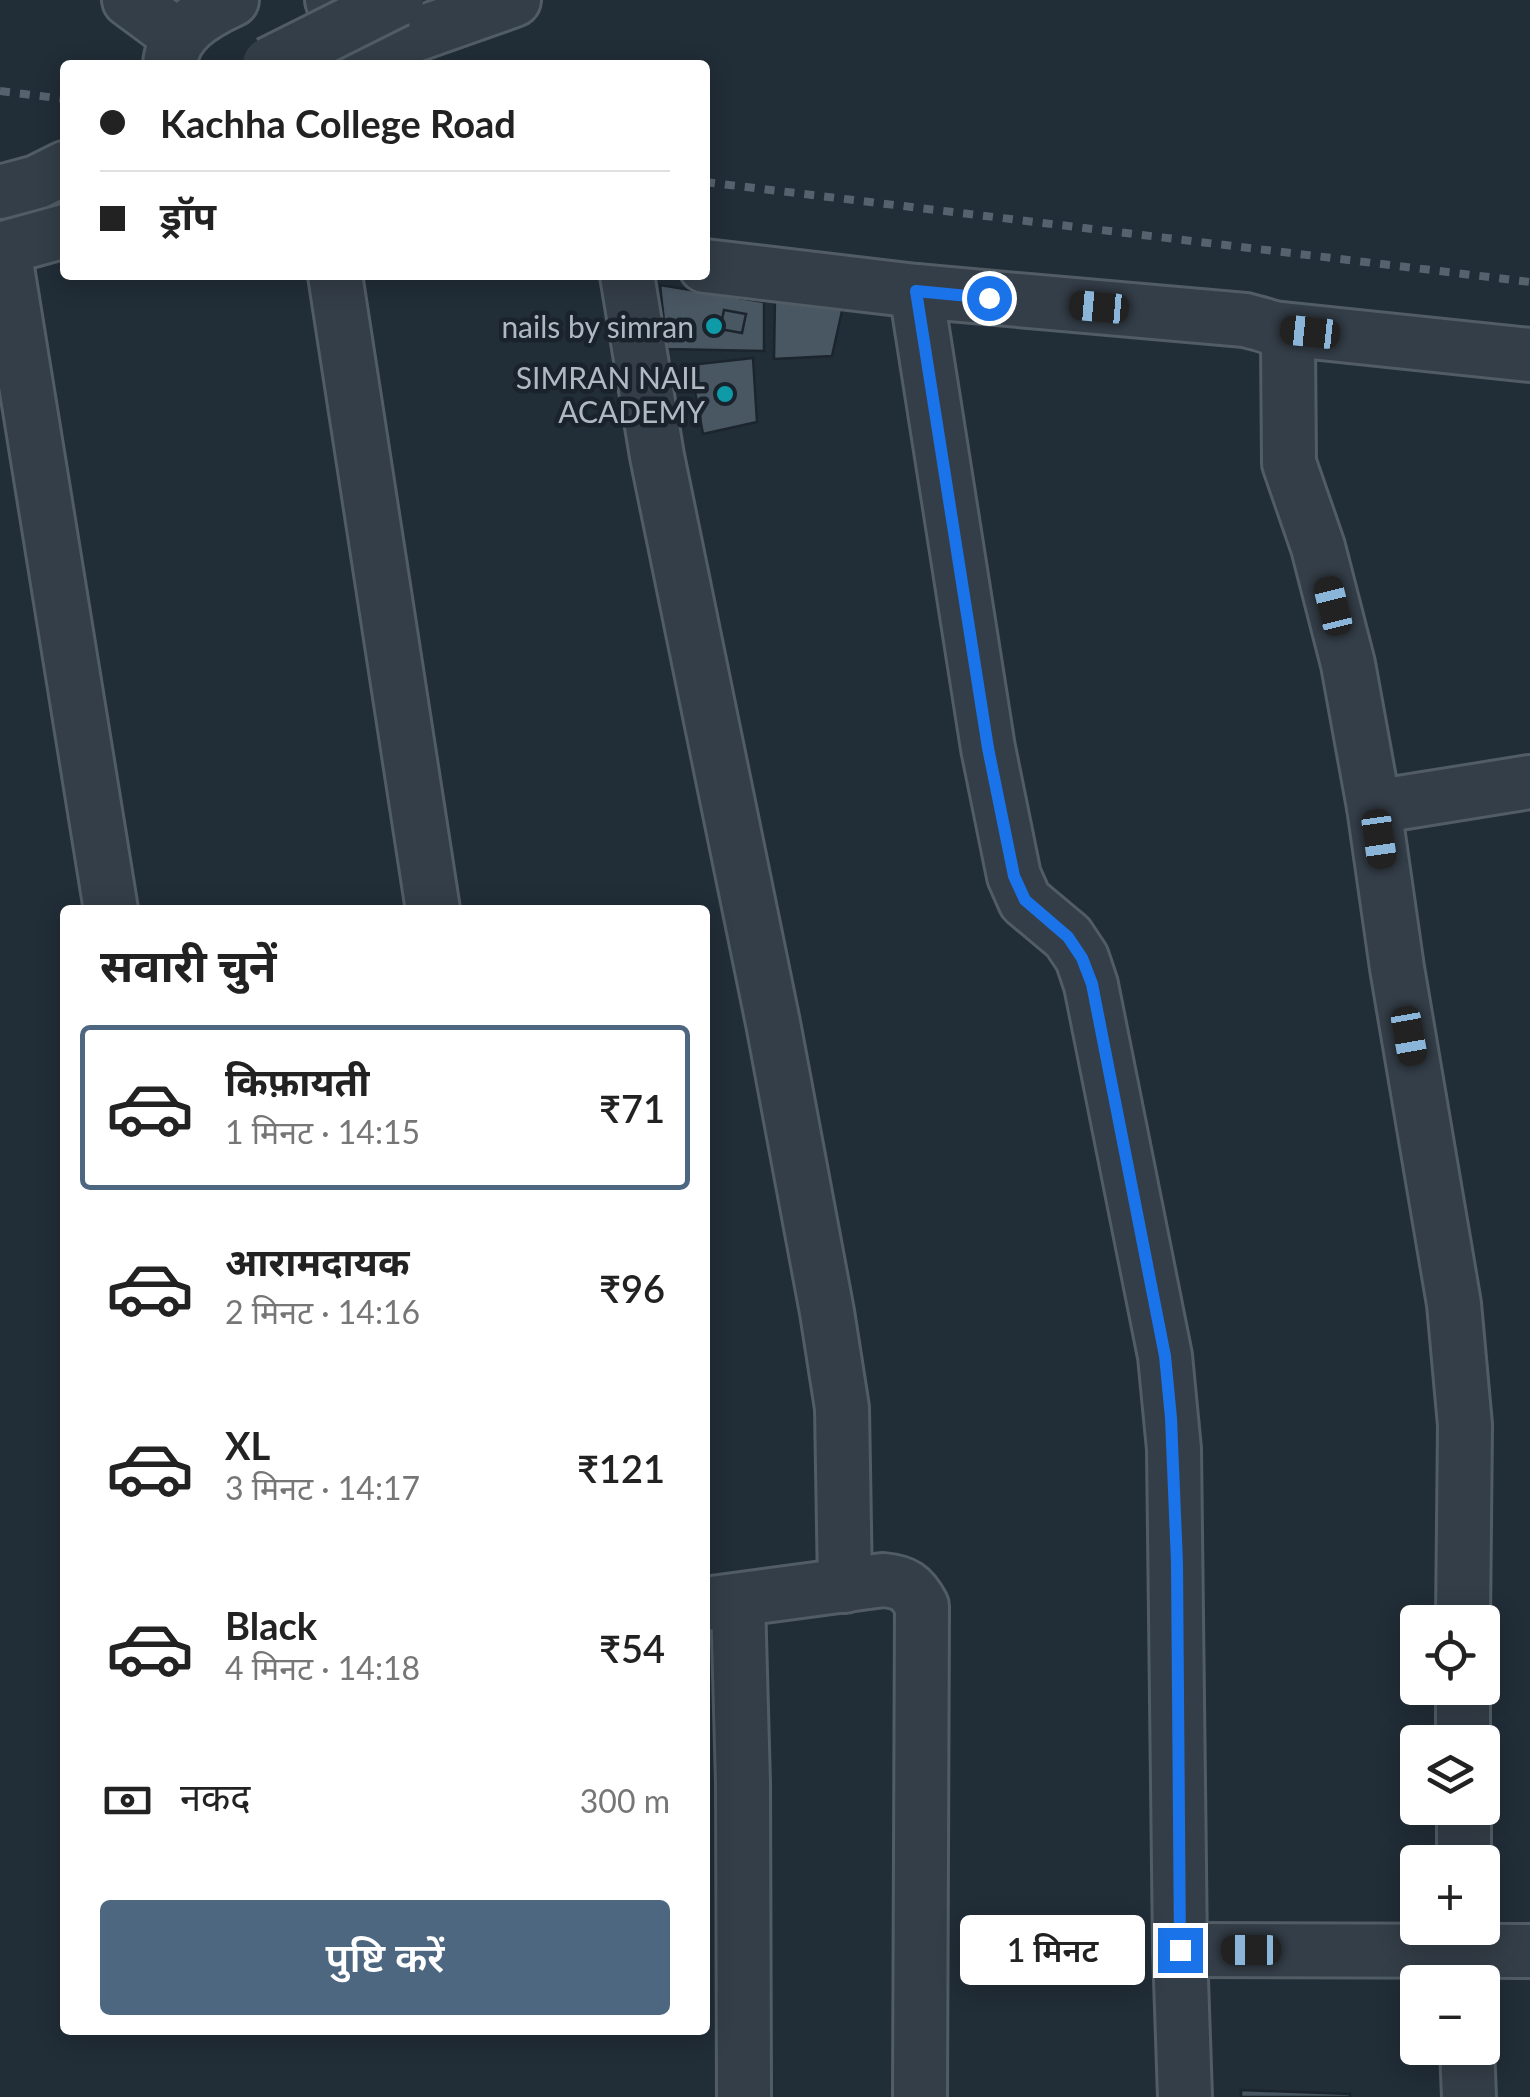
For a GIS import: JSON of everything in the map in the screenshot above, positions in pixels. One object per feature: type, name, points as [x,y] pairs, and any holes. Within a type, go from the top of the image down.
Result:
[{"type":"street","points":[[128,0],[174,51],[192,23],[232,0]]},
{"type":"street","points":[[332,0],[348,46],[364,54],[514,0]]},
{"type":"street","points":[[277,60],[397,0]]},
{"type":"street","points":[[0,192],[38,182],[60,171]]},
{"type":"street","points":[[60,232],[2,249],[110,905]]},
{"type":"street","points":[[710,267],[1530,355]]},
{"type":"street","points":[[336,280],[432,905]]},
{"type":"street","points":[[628,280],[658,456],[773,1022],[827,1312],[842,1408],[845,1586]]},
{"type":"street","points":[[916,291],[988,748],[1014,876],[1025,900],[1068,937],[1092,984],[1165,1356],[1174,1448],[1185,2097]]},
{"type":"street","points":[[1259,324],[1284,335],[1288,345],[1289,463],[1318,547],[1339,630],[1374,807],[1454,1304],[1465,1424],[1463,1605]]},
{"type":"street","points":[[1374,807],[1530,782]]},
{"type":"street","points":[[744,2097],[743,1802],[722,1602],[883,1580],[901,1582],[914,1590],[922,1606],[920,2097]]},
{"type":"street","points":[[1180,1950],[1464,1954],[1530,1951]]},
{"type":"street","points":[[1468,2065],[1469,2097]]},
{"type":"building","name":"nails by simran","points":[[660,285],[764,302],[764,351],[667,349]]},
{"type":"building","points":[[775,297],[844,302],[832,356],[774,359]]},
{"type":"building","points":[[724,310],[746,314],[742,333],[720,329]]},
{"type":"building","name":"SIMRAN NAIL ACADEMY","points":[[753,358],[757,422],[703,434],[690,365]]},
{"type":"building","points":[[1241,2090],[1350,2094],[1350,2097],[1241,2097]]},
{"type":"railway","points":[[0,91],[60,98]]},
{"type":"railway","points":[[710,183],[1530,282]]},
{"type":"place","name":"nails by simran","points":[[714,326]]},
{"type":"place","name":"SIMRAN NAIL ACADEMY","points":[[725,394]]},
{"type":"route","points":[[989,298],[916,291],[988,748],[1014,876],[1025,900],[1068,937],[1092,984],[1165,1356],[1174,1448],[1177,1563],[1180,1950]]}]
